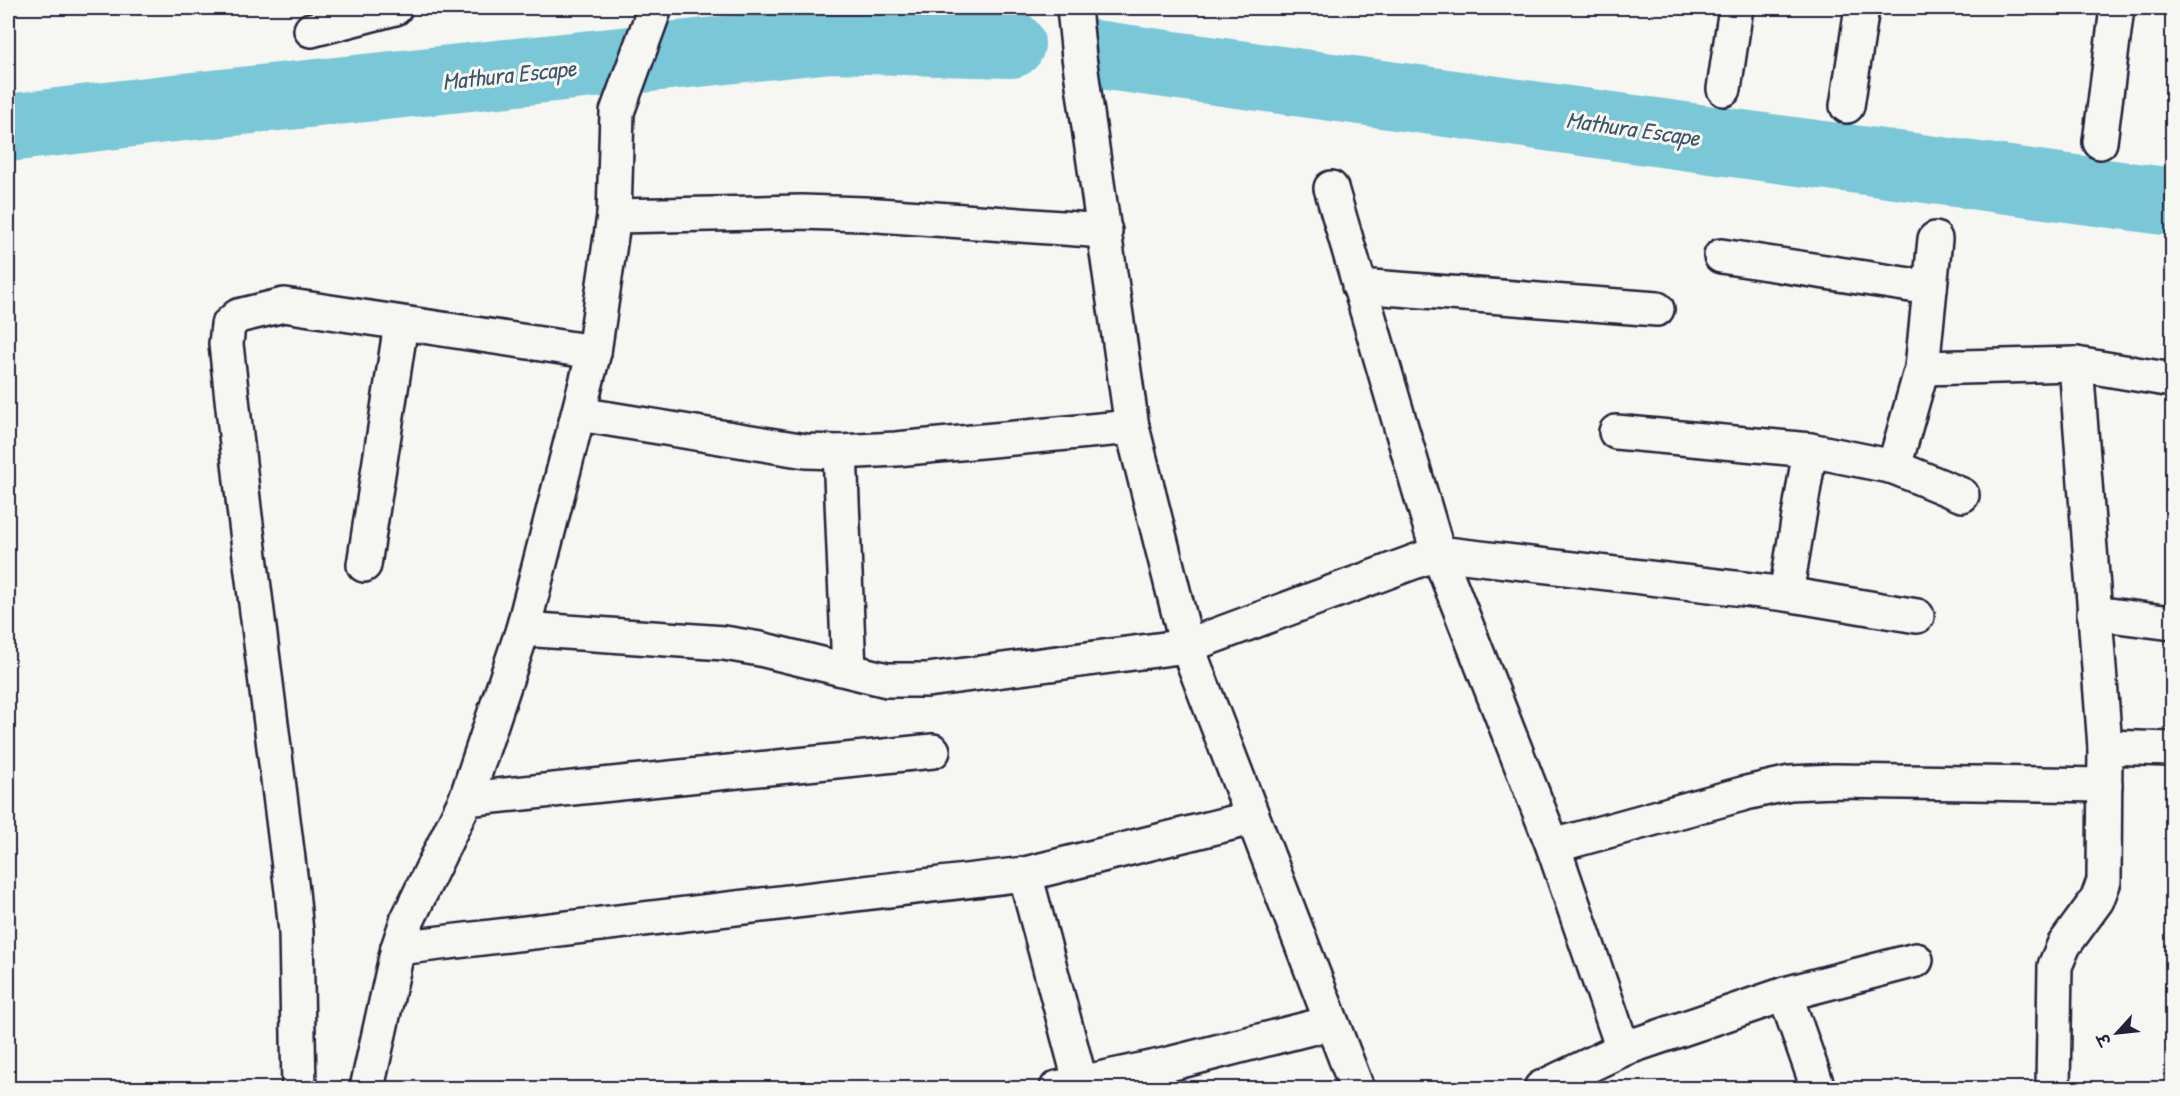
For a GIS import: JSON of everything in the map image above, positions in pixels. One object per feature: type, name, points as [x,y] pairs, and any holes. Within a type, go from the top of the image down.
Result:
[{"type":"street","points":[[311,30],[395,8]]},
{"type":"street","points":[[367,1089],[398,948],[407,921],[466,799],[523,629],[594,352],[614,216],[617,112],[655,8]]},
{"type":"street","points":[[1074,8],[1132,427],[1187,646],[1357,1089]]},
{"type":"street","points":[[1724,90],[1736,8]]},
{"type":"street","points":[[1847,106],[1862,8]]},
{"type":"street","points":[[2100,142],[2117,8]]},
{"type":"street","points":[[1330,188],[1438,553],[1554,846],[1623,1049]]},
{"type":"street","points":[[614,216],[801,212],[864,214],[1105,231]]},
{"type":"street","points":[[1894,467],[1922,368],[1935,239]]},
{"type":"street","points":[[1720,256],[1930,288]]},
{"type":"street","points":[[1359,286],[1657,309]]},
{"type":"street","points":[[299,1089],[296,932],[243,496],[226,344],[228,325],[238,316],[284,305],[594,352]]},
{"type":"street","points":[[364,566],[400,324]]},
{"type":"street","points":[[1922,368],[2076,364],[2172,380]]},
{"type":"street","points":[[2053,1089],[2055,966],[2064,945],[2097,900],[2104,881],[2105,747],[2076,364]]},
{"type":"street","points":[[579,414],[806,451],[840,452],[1132,427]]},
{"type":"street","points":[[1616,432],[1810,450],[1894,467],[1962,495]]},
{"type":"street","points":[[1786,594],[1810,450]]},
{"type":"street","points":[[840,452],[849,670]]},
{"type":"street","points":[[523,629],[724,643],[760,649],[886,680],[927,680],[1187,646],[1438,553],[1786,594],[1917,616]]},
{"type":"street","points":[[2094,613],[2172,623]]},
{"type":"street","points":[[2105,747],[2172,749]]},
{"type":"street","points":[[466,799],[933,751]]},
{"type":"street","points":[[1554,846],[1790,783],[1834,781],[2105,785]]},
{"type":"street","points":[[398,948],[1024,874],[1252,818]]},
{"type":"street","points":[[1024,874],[1073,1087],[1330,1023]]},
{"type":"street","points":[[1541,1089],[1623,1049],[1785,994],[1916,960]]},
{"type":"street","points":[[1785,994],[1818,1089]]},
{"type":"waterway","name":"Mathura Escape","points":[[8,128],[165,109],[831,39],[1011,44]]},
{"type":"waterway","name":"Mathura Escape","points":[[1094,54],[2172,202]]}]
